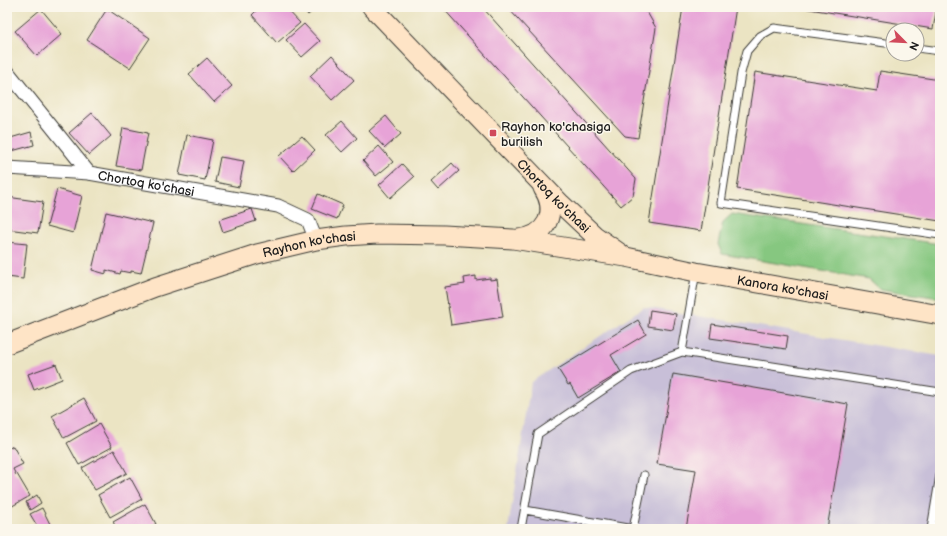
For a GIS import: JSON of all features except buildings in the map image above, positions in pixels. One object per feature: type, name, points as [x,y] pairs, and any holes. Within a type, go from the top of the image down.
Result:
[{"type":"street","name":"Chortoq ko'chasi","points":[[372,7],[538,181],[594,235],[626,257]]},
{"type":"street","name":"Chortoq ko'chasi","points":[[7,71],[89,173],[278,206],[308,220],[316,240]]},
{"type":"street","points":[[7,168],[89,173]]},
{"type":"street","points":[[513,239],[535,235],[543,229],[548,221],[550,212],[549,201],[545,191],[538,181]]},
{"type":"street","name":"Rayhon ko'chasi","points":[[7,344],[155,287],[257,254],[316,240],[377,234],[444,235],[513,239],[626,257]]},
{"type":"street","name":"Kanora ko'chasi","points":[[626,257],[696,272],[940,315]]},
{"type":"lane","points":[[885,43],[774,28],[760,36],[748,52],[741,73],[721,203],[940,235]]},
{"type":"lane","points":[[925,49],[940,51]]},
{"type":"lane","points":[[682,352],[696,272]]},
{"type":"lane","points":[[521,529],[538,434],[631,371],[682,352],[940,392]]},
{"type":"lane","points":[[525,510],[633,529],[644,475]]},
{"type":"lane","points":[[931,529],[940,475]]},
{"type":"shaded area","points":[[644,307],[940,356],[940,529],[508,529],[531,382]]},
{"type":"green space","points":[[732,214],[940,244],[940,298],[880,289],[869,279],[722,254],[718,244],[723,222]]},
{"type":"place","name":"Rayhon ko'chasiga burilish","points":[[493,133]]}]
